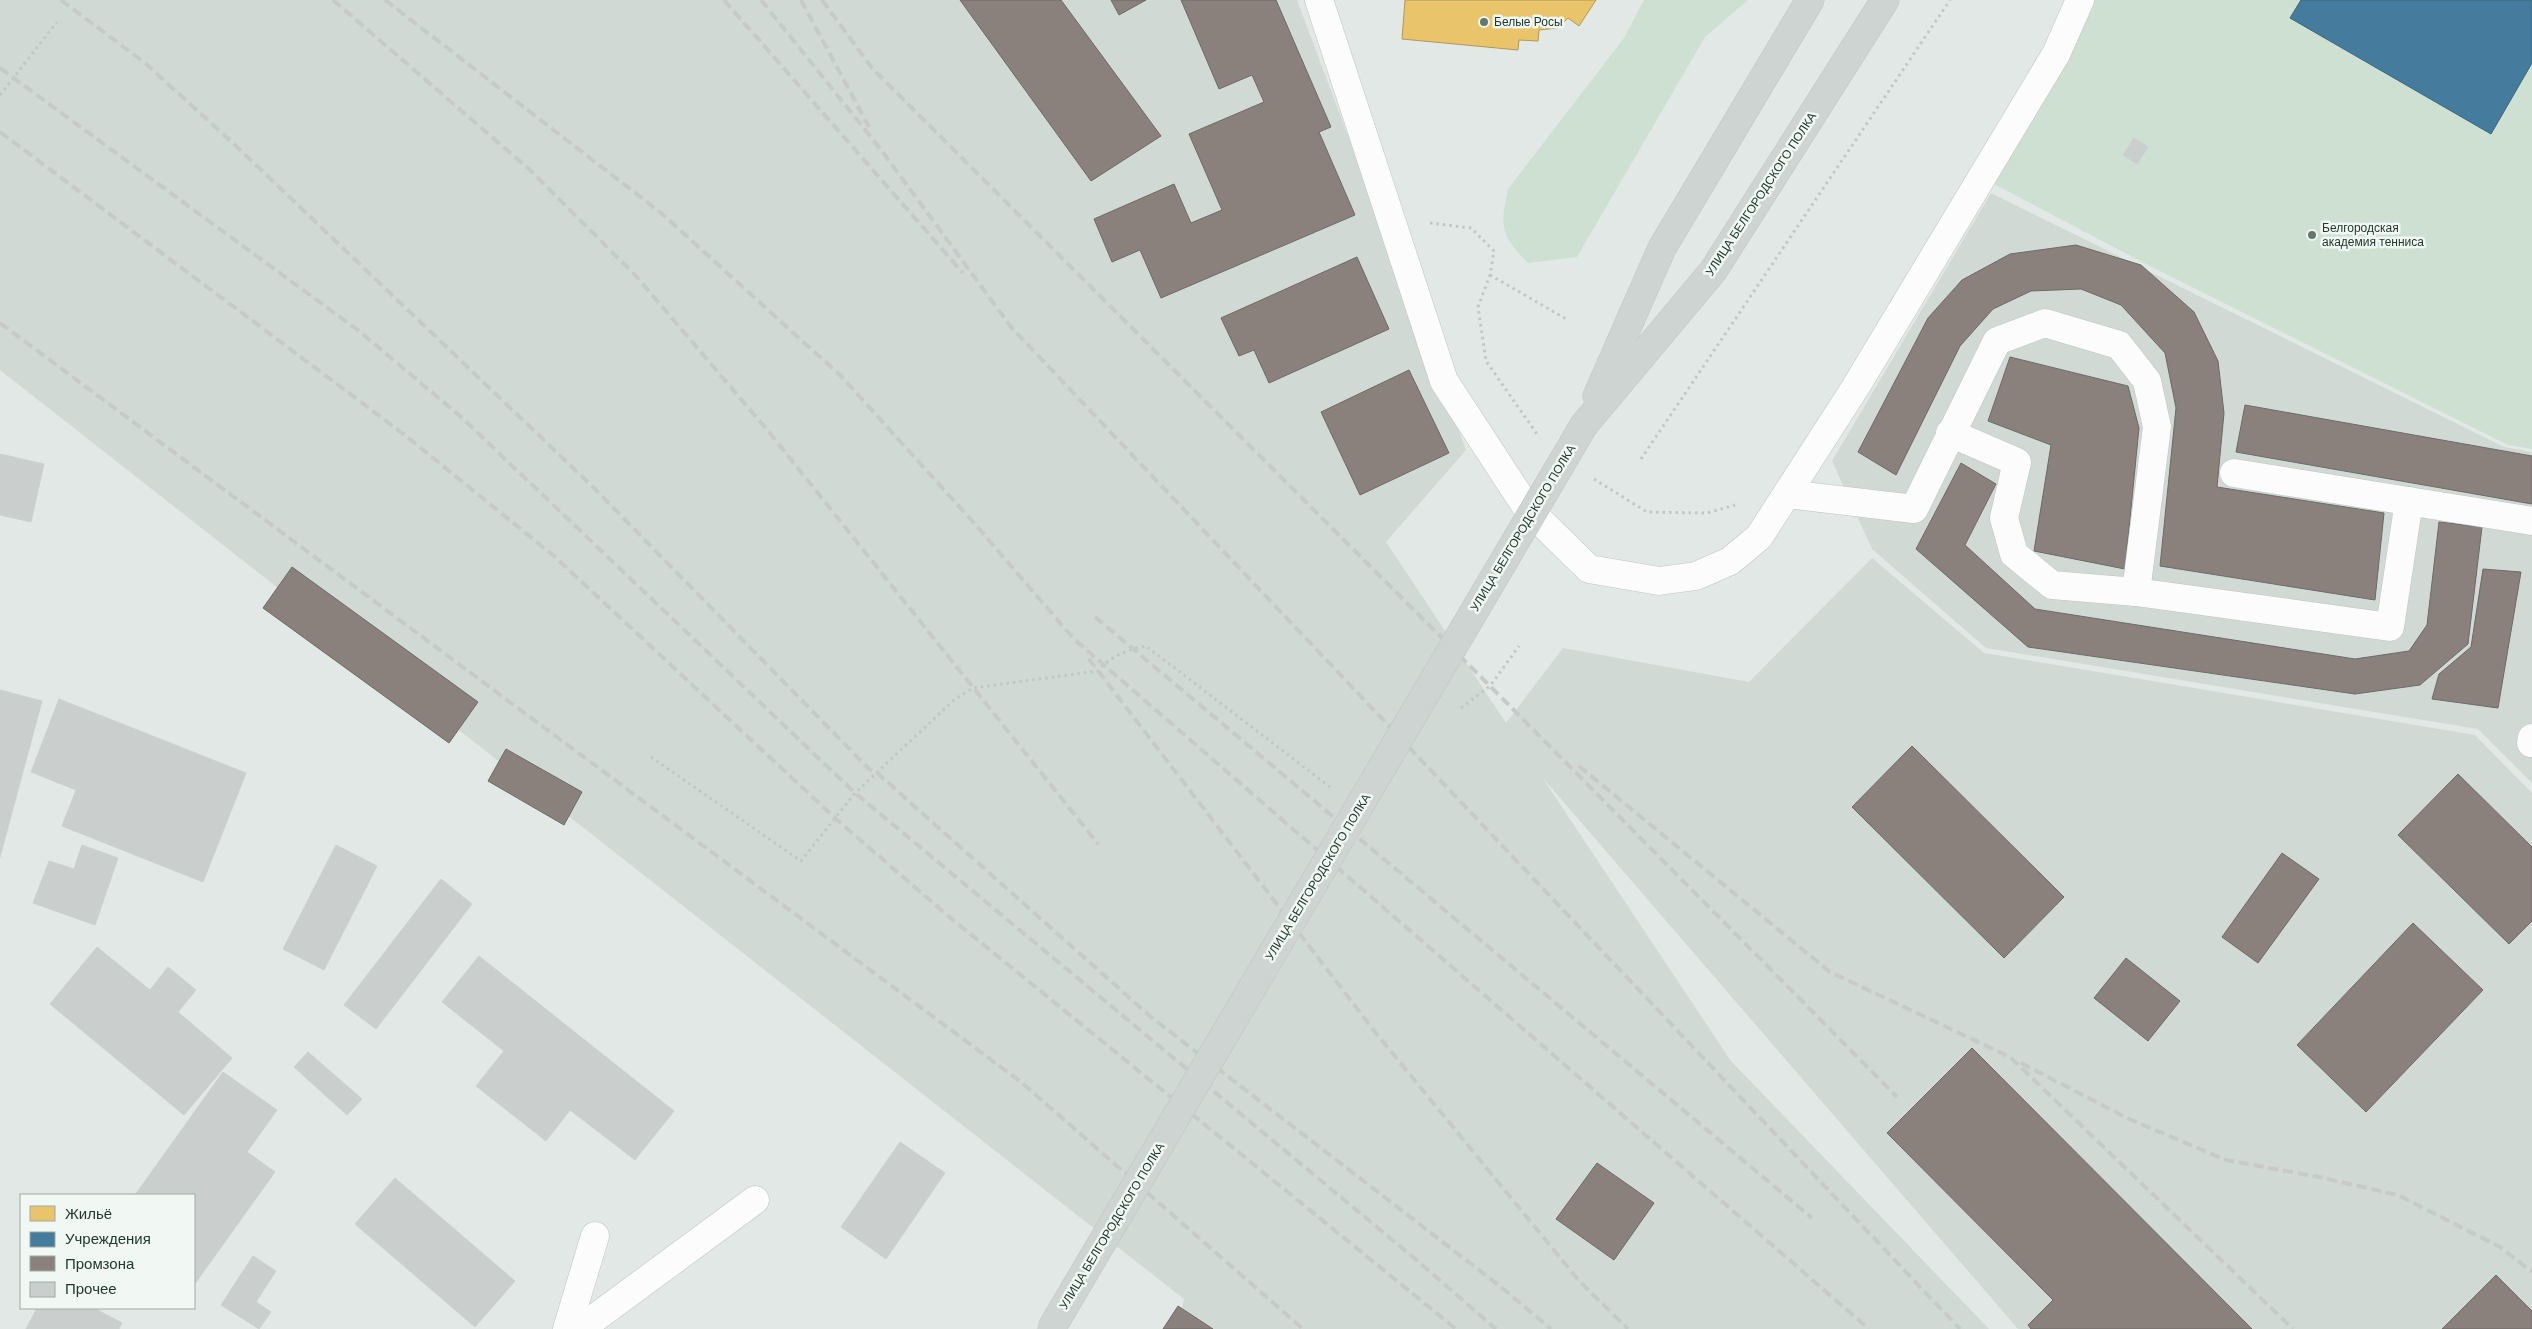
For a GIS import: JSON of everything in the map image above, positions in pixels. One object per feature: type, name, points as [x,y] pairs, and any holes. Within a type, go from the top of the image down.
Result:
[{"type":"main road","name":"УЛИЦА БЕЛГОРОДСКОГО ПОЛКА","points":[[1051,1329],[1584,425],[1662,248],[1810,0]]},
{"type":"main road","name":"УЛИЦА БЕЛГОРОДСКОГО ПОЛКА","points":[[1584,425],[1713,272],[1885,0]]},
{"type":"lane","points":[[1320,0],[1444,381],[1527,508],[1589,569],[1659,581],[1696,576],[1730,561],[1759,537],[1855,388],[2056,54],[2080,0]]},
{"type":"lane","points":[[1787,494],[1914,508],[1997,341],[2044,323],[2119,345],[2147,381],[2157,426],[2136,592]]},
{"type":"lane","points":[[1950,433],[2017,462],[2004,518],[2014,554],[2052,586],[2136,592],[2390,627],[2409,501]]},
{"type":"lane","points":[[2234,473],[2532,521]]},
{"type":"lane","points":[[580,1329],[755,1200]]},
{"type":"lane","points":[[567,1329],[595,1236]]},
{"type":"path","points":[[1640,459],[1950,0]]},
{"type":"path","points":[[0,94],[57,22]]},
{"type":"path","points":[[1490,275],[1568,320]]},
{"type":"path","points":[[651,757],[801,861],[855,793],[954,700],[973,688],[1098,671],[1103,665],[1132,648],[1146,646],[1332,788]]},
{"type":"path","points":[[1453,714],[1490,686],[1519,646]]},
{"type":"shaded area","points":[[0,0],[1297,0],[1466,450],[1386,542],[1506,723],[1563,648],[1749,682],[1872,558],[1984,653],[2475,735],[2532,793],[2532,1329],[2018,1329],[1542,777],[1731,1061],[1989,1329],[1178,1329],[1184,1299],[0,370]]},
{"type":"shaded area","points":[[1991,193],[2504,447],[2532,452],[2532,783],[2478,729],[1986,648],[1872,549],[1832,461]]},
{"type":"green space","points":[[1644,0],[1748,0],[1705,37],[1577,257],[1528,263],[1512,245],[1504,230],[1503,222],[1508,189],[1624,38]]},
{"type":"green space","name":"Белгородская академия тенниса","points":[[2093,0],[2532,0],[2532,449],[2508,445],[2150,266],[1994,184]]},
{"type":"building: Жильё","name":"Белые Росы","points":[[1405,0],[1596,0],[1579,26],[1568,18],[1558,28],[1539,30],[1538,41],[1519,40],[1518,50],[1402,39]]},
{"type":"building: Учреждения","points":[[2301,0],[2532,0],[2532,63],[2491,134],[2290,18]]},
{"type":"building: Промзона","points":[[960,0],[1061,0],[1161,136],[1091,181]]},
{"type":"building: Промзона","points":[[1111,0],[1146,0],[1119,15]]},
{"type":"building: Промзона","points":[[1181,0],[1276,0],[1331,127],[1319,132],[1355,215],[1161,298],[1140,250],[1112,262],[1094,219],[1174,184],[1191,223],[1222,210],[1189,134],[1264,102],[1252,75],[1219,89]]},
{"type":"building: Промзона","points":[[2076,245],[2141,265],[2194,312],[2218,361],[2224,413],[2217,487],[2384,513],[2375,600],[2160,566],[2176,408],[2165,353],[2121,305],[2081,289],[2031,291],[1993,309],[1960,346],[1896,475],[1858,452],[1928,318],[1962,280],[2010,254]]},
{"type":"building: Промзона","points":[[1357,257],[1389,329],[1269,383],[1254,350],[1239,356],[1221,318]]},
{"type":"building: Промзона","points":[[2010,357],[2128,386],[2139,428],[2125,569],[2034,551],[2051,445],[1988,421]]},
{"type":"building: Промзона","points":[[1409,370],[1449,453],[1360,495],[1321,412]]},
{"type":"building: Промзона","points":[[2245,405],[2532,456],[2532,504],[2236,452]]},
{"type":"building: Промзона","points":[[1961,463],[1996,484],[1965,545],[2035,609],[2355,659],[2409,651],[2427,625],[2439,522],[2482,527],[2468,644],[2420,685],[2355,694],[2028,647],[1916,549]]},
{"type":"building: Промзона","points":[[292,567],[478,702],[449,743],[263,608]]},
{"type":"building: Промзона","points":[[2483,569],[2521,572],[2498,708],[2432,699],[2439,674],[2471,647]]},
{"type":"building: Промзона","points":[[1912,746],[2064,897],[2004,958],[1852,807]]},
{"type":"building: Промзона","points":[[506,749],[582,792],[564,825],[488,781]]},
{"type":"building: Промзона","points":[[2458,774],[2532,847],[2532,921],[2509,944],[2398,835]]},
{"type":"building: Промзона","points":[[2282,853],[2319,879],[2258,963],[2222,937]]},
{"type":"building: Промзона","points":[[2413,923],[2483,990],[2366,1112],[2297,1045]]},
{"type":"building: Промзона","points":[[2126,958],[2180,1001],[2148,1041],[2094,998]]},
{"type":"building: Промзона","points":[[1972,1048],[2252,1329],[2031,1329],[2028,1325],[2053,1300],[1887,1133]]},
{"type":"building: Промзона","points":[[1597,1163],[1654,1203],[1614,1260],[1556,1219]]},
{"type":"building: Промзона","points":[[2496,1275],[2532,1311],[2532,1329],[2442,1329]]},
{"type":"building: Промзона","points":[[1178,1306],[1213,1329],[1163,1329]]},
{"type":"building: Прочее","points":[[2134,138],[2148,147],[2137,164],[2123,155]]},
{"type":"building: Прочее","points":[[0,454],[44,464],[31,522],[0,515]]},
{"type":"building: Прочее","points":[[0,690],[42,701],[0,857]]},
{"type":"building: Прочее","points":[[59,699],[246,773],[203,882],[62,826],[76,790],[31,772]]},
{"type":"building: Прочее","points":[[82,845],[118,858],[95,925],[33,903],[49,861],[74,869]]},
{"type":"building: Прочее","points":[[336,845],[377,866],[324,970],[283,949]]},
{"type":"building: Прочее","points":[[441,879],[472,904],[376,1029],[344,1005]]},
{"type":"building: Прочее","points":[[97,947],[150,990],[168,967],[196,990],[178,1012],[232,1058],[184,1115],[50,1004]]},
{"type":"building: Прочее","points":[[479,956],[674,1111],[635,1160],[570,1110],[546,1141],[476,1086],[504,1051],[442,1002]]},
{"type":"building: Прочее","points":[[308,1052],[362,1099],[347,1115],[294,1067]]},
{"type":"building: Прочее","points":[[223,1072],[277,1110],[247,1152],[275,1172],[195,1284],[195,1194],[136,1194]]},
{"type":"building: Прочее","points":[[900,1142],[945,1173],[886,1259],[841,1227]]},
{"type":"building: Прочее","points":[[395,1178],[515,1281],[475,1327],[355,1224]]},
{"type":"building: Прочее","points":[[253,1256],[276,1271],[256,1302],[271,1312],[259,1329],[221,1305]]},
{"type":"building: Прочее","points":[[36,1309],[96,1309],[122,1323],[119,1329],[26,1329]]},
{"type":"railway","points":[[61,0],[145,63],[234,144],[593,487],[869,769],[876,772],[1151,1017],[1501,1287],[1551,1329]]},
{"type":"railway","points":[[333,0],[529,169],[635,275],[769,432],[1098,844]]},
{"type":"railway","points":[[385,0],[660,212],[841,376],[974,523],[1074,639],[1869,1329]]},
{"type":"railway","points":[[724,0],[963,273]]},
{"type":"railway","points":[[761,0],[882,151],[1011,327],[1960,1329]]},
{"type":"railway","points":[[801,0],[869,127]]},
{"type":"railway","points":[[822,0],[872,68],[1490,686],[1897,1097]]},
{"type":"railway","points":[[0,68],[359,331],[460,416],[855,793],[1414,1258],[1496,1329]]},
{"type":"railway","points":[[0,132],[401,432],[554,556],[836,819],[947,915],[1456,1329]]},
{"type":"railway","points":[[0,323],[1021,1082],[1303,1329]]},
{"type":"railway","points":[[1095,617],[1812,1218]]},
{"type":"railway","points":[[1089,659],[1375,1032],[1580,1282],[1628,1329]]},
{"type":"railway","points":[[1579,766],[1830,972],[2010,1057],[2293,1329]]},
{"type":"railway","points":[[2021,1063],[2129,1119],[2226,1160],[2319,1177],[2398,1195],[2500,1247],[2532,1272]]},
{"type":"place","name":"Белые Росы","points":[[1484,22]]},
{"type":"place","name":"Белгородская академия тенниса","points":[[2312,235]]}]
